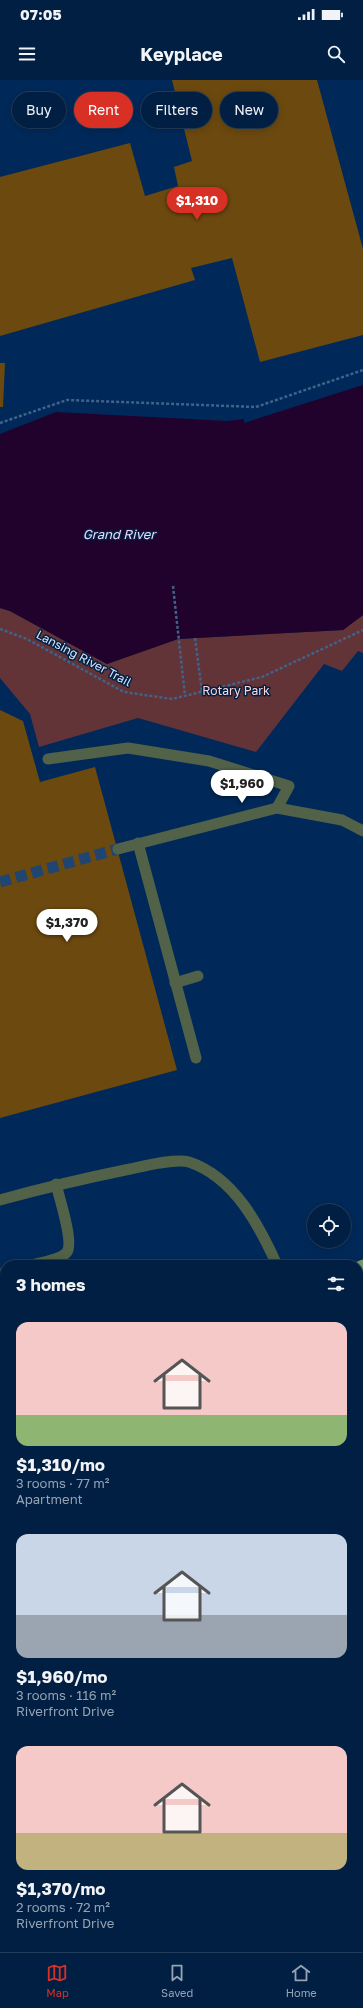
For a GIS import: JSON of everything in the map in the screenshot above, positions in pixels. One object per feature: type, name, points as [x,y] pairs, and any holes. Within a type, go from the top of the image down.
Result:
[{"type":"street","points":[[48,759],[128,748],[209,761],[290,786],[277,808]]},
{"type":"street","points":[[118,849],[277,808],[342,820],[363,831]]},
{"type":"street","points":[[138,843],[196,1058]]},
{"type":"street","points":[[175,983],[198,976]]},
{"type":"street","points":[[0,1200],[56,1184],[160,1163],[188,1161],[212,1172],[237,1194],[270,1249],[275,1260]]},
{"type":"street","points":[[49,1260],[62,1256],[68,1252],[70,1242],[56,1184]]},
{"type":"path","points":[[0,423],[67,400],[256,407],[363,370]]},
{"type":"path","points":[[173,586],[184,696]]},
{"type":"path","name":"Lansing River Trail","points":[[0,629],[27,638],[124,692],[172,699],[262,677],[363,630]]},
{"type":"path","points":[[195,638],[202,692]]},
{"type":"green space","name":"Rotary Park","points":[[0,608],[10,611],[107,664],[178,639],[343,630],[363,615],[363,653],[358,651],[342,671],[324,664],[256,752],[138,718],[39,747],[30,714],[0,678]]},
{"type":"water","name":"Grand River","points":[[363,385],[363,615],[343,630],[178,639],[107,664],[10,611],[0,608],[0,434],[56,412],[227,421],[244,419],[244,423]]},
{"type":"building","points":[[172,80],[317,80],[363,249],[363,335],[260,362],[232,258],[191,268],[195,280],[0,336],[0,177],[130,143],[145,196],[178,186],[174,167],[192,161],[184,128],[212,128],[212,92],[175,92]]},
{"type":"building","points":[[0,363],[5,363],[3,407],[0,407]]},
{"type":"building","points":[[0,710],[23,721],[40,782],[95,767],[177,1070],[0,1118]]},
{"type":"tunnel","points":[[0,882],[118,849]]}]
